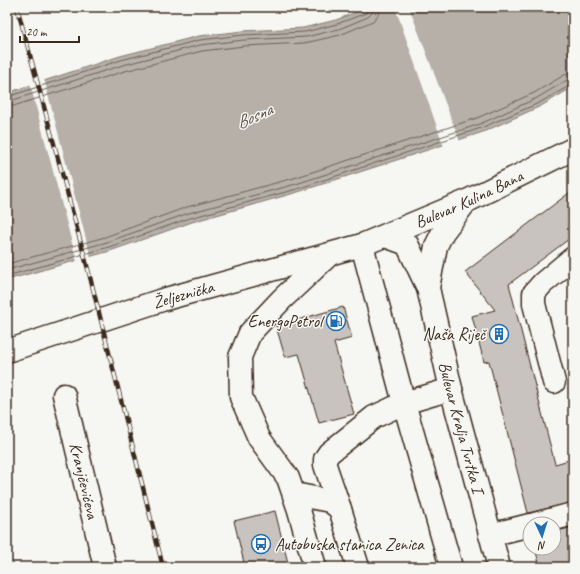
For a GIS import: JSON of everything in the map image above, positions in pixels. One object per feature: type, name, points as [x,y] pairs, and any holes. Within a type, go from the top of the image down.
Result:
[{"type":"street","name":"Bulevar Kulina Bana","points":[[362,245],[467,200],[573,149]]},
{"type":"street","name":"Bulevar Kralja Tvrtka I","points":[[467,200],[436,246],[428,288],[451,389],[499,567]]},
{"type":"street","points":[[385,236],[407,244],[428,288]]},
{"type":"street","points":[[362,245],[404,402],[451,567]]},
{"type":"street","name":"Željeznička","points":[[7,352],[162,300],[362,245]]},
{"type":"street","points":[[315,567],[288,478],[259,438],[241,397],[240,357],[250,333],[282,299],[330,254]]},
{"type":"street","points":[[554,382],[534,304],[534,293],[543,283],[573,258]]},
{"type":"street","points":[[358,567],[325,459],[329,453],[374,417],[404,402],[451,389]]},
{"type":"street","name":"Kranjčevićeva","points":[[64,395],[105,567]]},
{"type":"street","points":[[294,494],[330,501],[340,509]]},
{"type":"street","points":[[562,517],[573,514]]},
{"type":"street","points":[[490,535],[522,527]]},
{"type":"water","name":"Bosna","points":[[369,7],[573,7],[573,87],[541,106],[483,132],[298,192],[192,222],[110,251],[7,280],[7,93],[120,56],[199,36],[243,31],[303,28],[336,20]]},
{"type":"pier","points":[[395,7],[409,7],[460,142],[444,147]]},
{"type":"pier","points":[[44,79],[91,258],[77,262],[30,84]]},
{"type":"building","points":[[573,190],[573,236],[509,284],[555,464],[573,459],[573,502],[528,513],[489,361],[484,362],[472,316],[495,310],[465,272]]},
{"type":"building","points":[[343,307],[352,338],[334,343],[354,414],[319,423],[299,354],[285,357],[276,326]]},
{"type":"building","name":"Autobuska stanica Zenica","points":[[275,511],[289,567],[245,567],[234,521]]},
{"type":"building","points":[[573,527],[573,567],[540,567],[537,556],[562,556],[562,530]]},
{"type":"railway","points":[[17,7],[89,273],[163,567]]},
{"type":"place","name":"EnergoPetrol","points":[[336,321]]},
{"type":"place","name":"Naša Riječ","points":[[499,334]]},
{"type":"place","name":"Autobuska stanica Zenica","points":[[261,544]]}]
